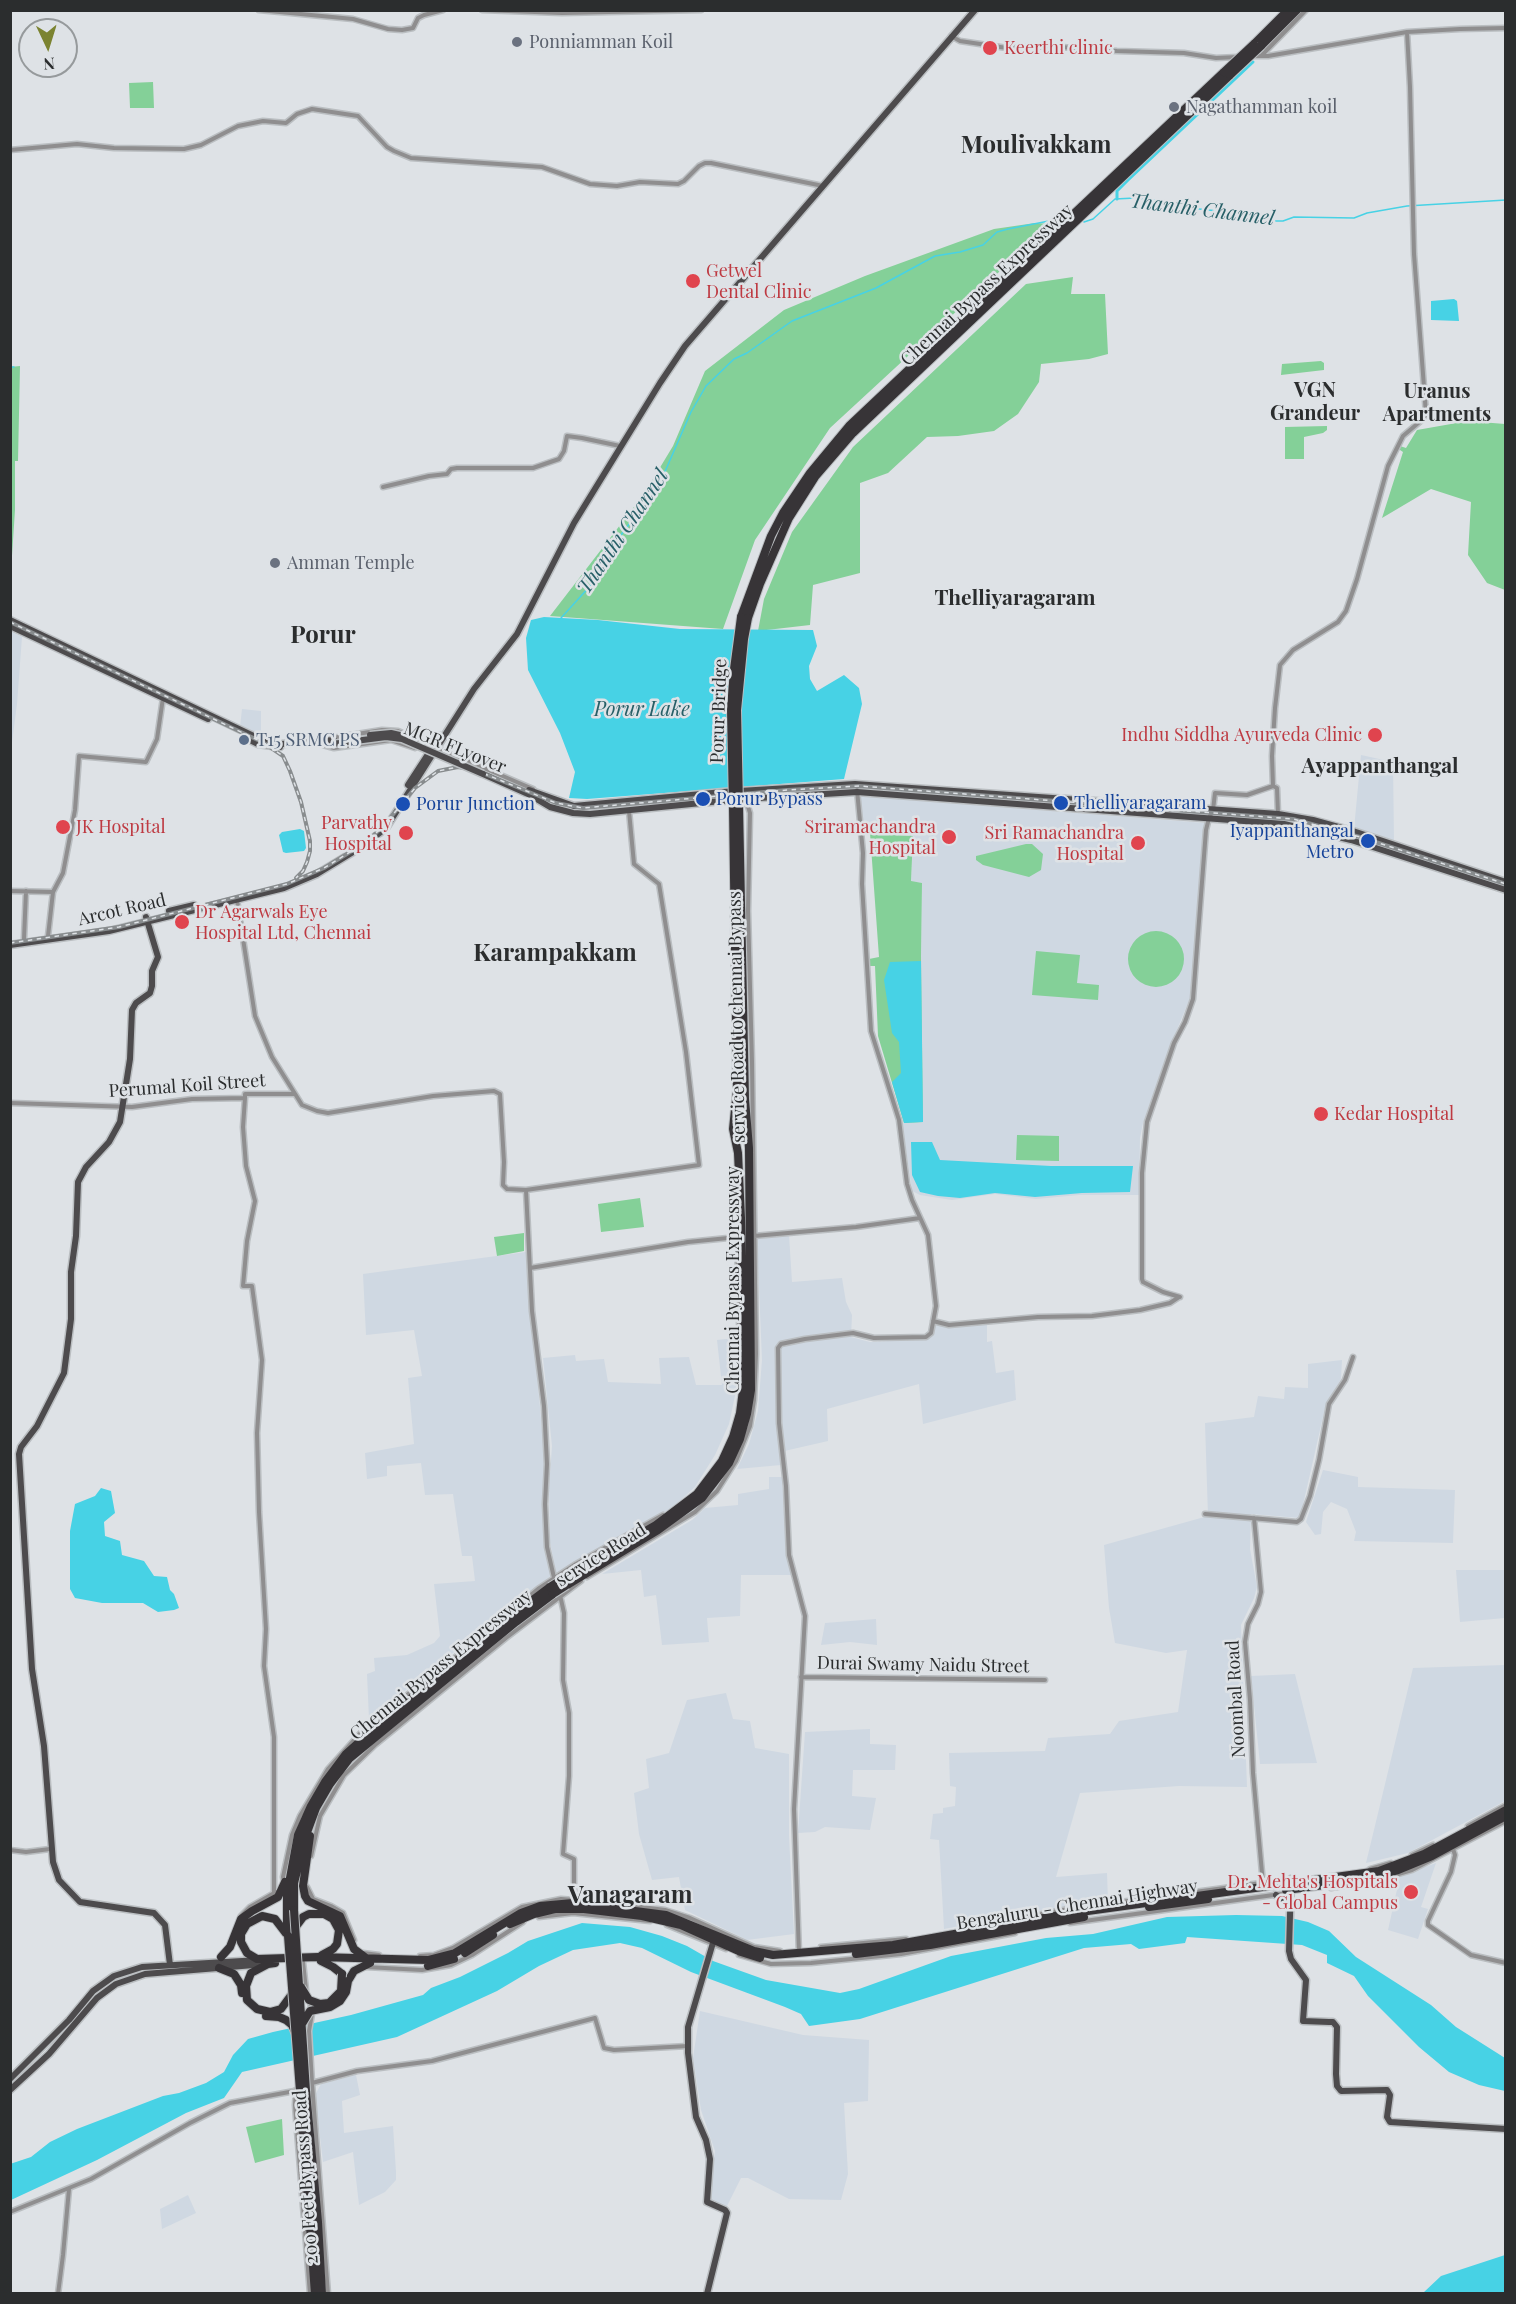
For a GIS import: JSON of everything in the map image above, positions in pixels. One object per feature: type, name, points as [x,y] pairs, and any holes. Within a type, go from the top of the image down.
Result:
[{"type":"highway","name":"Chennai Bypass Expressway","points":[[1257,45],[1288,10]]},
{"type":"highway","name":"Chennai Bypass Expressway","points":[[745,618],[789,518],[815,477],[853,433],[1257,45],[1297,10]]},
{"type":"highway","name":"Porur Bridge","points":[[739,804],[737,710],[745,618]]},
{"type":"highway","points":[[739,804],[741,1096]]},
{"type":"highway","name":"Chennai Bypass Expressway","points":[[290,1910],[297,1871],[316,1808],[349,1759],[566,1581],[677,1510],[697,1494],[722,1461],[733,1437],[740,1413],[743,1390],[748,1153],[741,1096]]},
{"type":"highway","name":"Chennai Bypass Expressway","points":[[741,1096],[735,1129],[745,1236]]},
{"type":"highway","points":[[738,1153],[743,1150],[748,1153]]},
{"type":"highway","name":"Chennai Bypass Expressway","points":[[290,1910],[287,1894],[298,1835],[325,1782],[346,1754],[510,1617],[555,1592]]},
{"type":"highway","points":[[316,1808],[303,1886],[304,1896],[309,1901],[340,1916],[354,1949],[369,1959],[394,1967],[444,1963],[525,1917],[574,1906]]},
{"type":"highway","name":"Bengaluru - Chennai Highway","points":[[1451,1843],[1506,1810]]},
{"type":"highway","name":"Bengaluru - Chennai Highway","points":[[714,1940],[754,1957],[772,1960],[916,1947],[1035,1924],[1379,1871],[1451,1843],[1506,1816]]},
{"type":"highway","points":[[221,1957],[230,1947],[242,1919],[278,1897],[298,1835]]},
{"type":"highway","name":"Bengaluru - Chennai Highway","points":[[714,1940],[759,1953],[781,1955],[918,1942],[1106,1908],[1263,1885],[1291,1886]]},
{"type":"highway","points":[[1125,1901],[1135,1904]]},
{"type":"highway","points":[[1106,1908],[1113,1903]]},
{"type":"highway","points":[[299,2032],[286,2020],[259,2015],[248,2008],[242,1995],[243,1986],[251,1973],[266,1962],[320,1959],[414,1961],[443,1958],[521,1913],[550,1904],[656,1912],[674,1917],[714,1940]]},
{"type":"highway","points":[[290,1910],[292,1994],[299,2032]]},
{"type":"highway","points":[[291,1933],[303,1917],[309,1914],[324,1914],[333,1920],[339,1930],[337,1944],[333,1949],[320,1959],[303,1962],[266,1962],[250,1956],[242,1942],[243,1932],[250,1921],[265,1916],[279,1922],[291,1933],[297,1971],[299,2032],[318,2222],[322,2294]]},
{"type":"highway","points":[[1069,1923],[1077,1918]]},
{"type":"highway","points":[[1035,1924],[1047,1927]]},
{"type":"highway","points":[[299,2032],[303,2019],[310,2011],[333,2006],[346,1992],[345,1978],[320,1959]]},
{"type":"highway","points":[[297,1971],[304,1994],[309,2000],[320,2004],[329,2003],[338,1995],[345,1978],[369,1959]]},
{"type":"highway","points":[[219,1968],[234,1974],[243,1986],[250,2003],[265,2012],[281,2009],[292,1994]]},
{"type":"highway","points":[[305,2089],[315,2294]]},
{"type":"main road","name":"Arcot Road","points":[[10,943],[86,935],[145,919],[284,888],[310,877],[384,826],[469,696],[517,634],[563,538],[684,343],[974,10]]},
{"type":"main road","points":[[10,620],[144,687]]},
{"type":"main road","points":[[10,626],[144,687]]},
{"type":"main road","name":"MGR FLyover","points":[[144,687],[221,723],[258,744],[269,746],[329,742],[391,733],[420,742],[533,794]]},
{"type":"main road","points":[[453,764],[457,756]]},
{"type":"main road","points":[[533,794],[574,806],[855,784],[1278,814],[1313,820],[1353,831],[1506,882]]},
{"type":"main road","points":[[533,794],[562,811],[573,813],[739,804],[857,792],[1276,824],[1310,829],[1506,890]]},
{"type":"main road","name":"Arcot Road","points":[[10,943],[24,939],[110,928],[273,888],[327,866]]},
{"type":"main road","points":[[145,919],[158,959],[152,971],[150,993],[132,1008],[123,1107],[116,1132],[86,1167],[78,1182],[76,1236],[71,1272],[71,1319],[64,1373],[37,1426],[21,1447],[19,1454],[32,1669],[44,1746],[50,1849],[59,1880],[83,1904],[154,1912],[165,1925],[170,1965]]},
{"type":"main road","points":[[1291,1886],[1289,1948],[1291,1959],[1306,1977],[1303,2021],[1329,2022],[1337,2026],[1336,2074],[1337,2086],[1341,2091],[1387,2090],[1390,2095],[1387,2117],[1390,2122],[1506,2128]]},
{"type":"main road","points":[[1276,1895],[1282,1897],[1290,1906]]},
{"type":"main road","points":[[707,2294],[727,2213],[707,2202],[706,2189],[710,2159],[706,2140],[696,2116],[688,2027],[714,1940]]},
{"type":"main road","points":[[10,2090],[49,2054],[93,1990],[103,1982],[137,1968],[209,1962],[266,1962]]},
{"type":"main road","points":[[10,2079],[97,1998],[130,1977],[266,1962]]},
{"type":"street","points":[[259,11],[347,19],[402,30],[413,28],[418,18],[424,15],[443,10]]},
{"type":"street","points":[[482,10],[601,13],[701,10]]},
{"type":"street","points":[[1261,56],[1306,10]]},
{"type":"street","points":[[951,38],[1007,48],[1046,46],[1184,53],[1216,57],[1261,56],[1407,32],[1460,28],[1506,28]]},
{"type":"street","points":[[1273,786],[1275,708],[1280,664],[1293,650],[1338,621],[1346,611],[1388,466],[1403,436],[1424,419],[1426,414],[1414,254],[1407,32]]},
{"type":"street","points":[[10,150],[77,144],[114,148],[184,149],[201,146],[237,126],[263,121],[286,123],[297,114],[312,109],[358,116],[387,147],[411,158],[542,167],[581,181],[617,186],[640,182],[678,184],[699,166],[711,163],[822,186]]},
{"type":"street","points":[[384,487],[447,474],[451,469],[457,468],[533,468],[559,459],[564,451],[567,436],[620,446]]},
{"type":"street","points":[[48,936],[53,892],[63,873],[75,810],[79,756],[146,762],[157,740],[166,698]]},
{"type":"street","points":[[382,730],[398,731],[533,789],[533,794],[391,740],[334,748],[329,742],[332,738],[382,730]]},
{"type":"street","points":[[413,747],[417,738]]},
{"type":"street","points":[[855,784],[863,852],[862,884],[871,1032],[899,1120],[907,1184],[928,1235],[936,1306],[931,1333],[926,1337],[874,1338],[853,1334],[806,1339],[781,1344],[778,1348],[780,1423],[789,1555],[806,1616],[794,1840],[799,1952],[914,1938],[1044,1913],[1125,1901],[1263,1885]]},
{"type":"street","points":[[933,1321],[949,1325],[1038,1317],[1092,1316],[1140,1310],[1170,1303],[1180,1297],[1162,1292],[1143,1282],[1142,1279],[1143,1148],[1150,1111],[1193,999],[1209,818],[1213,810],[1215,793],[1246,795],[1273,786]]},
{"type":"street","points":[[1273,786],[1277,788],[1278,814]]},
{"type":"street","name":"service Road to chennai Bypass","points":[[743,791],[739,804],[750,823],[745,1236]]},
{"type":"street","points":[[237,900],[255,1016],[267,1047],[302,1105],[328,1113],[433,1096],[497,1092],[500,1094],[504,1152],[503,1185],[507,1189],[526,1190],[699,1165],[686,1052],[659,884],[634,864],[629,811]]},
{"type":"street","points":[[10,891],[53,892]]},
{"type":"street","points":[[24,939],[26,891]]},
{"type":"street","name":"Perumal Koil Street","points":[[10,1103],[123,1107],[202,1098],[245,1098],[245,1094],[294,1094]]},
{"type":"street","points":[[245,1098],[243,1126],[246,1166],[255,1201],[246,1246],[243,1286],[252,1286],[262,1360],[257,1433],[259,1512],[266,1629],[264,1666],[274,1737],[279,1890]]},
{"type":"street","points":[[526,1190],[532,1311],[544,1406],[547,1547],[555,1592],[564,1613],[563,1680],[569,1713],[569,1776],[564,1854],[574,1859],[574,1906]]},
{"type":"street","points":[[530,1268],[688,1242],[856,1227],[920,1218]]},
{"type":"street","points":[[279,1890],[292,1835],[300,1816],[328,1769],[354,1739],[538,1589],[669,1512],[695,1491],[721,1459],[735,1425],[741,1389],[745,1236]]},
{"type":"street","name":"service Road","points":[[369,1959],[358,1949],[343,1913],[314,1899],[308,1893],[307,1870],[320,1816],[344,1775],[375,1745],[555,1592],[695,1512],[717,1491],[736,1461],[750,1426],[754,1400],[745,1236]]},
{"type":"street","points":[[1205,1514],[1297,1522],[1301,1519],[1310,1496],[1319,1460],[1329,1404],[1345,1380],[1353,1357]]},
{"type":"street","name":"Noombal Road","points":[[1254,1518],[1261,1590],[1259,1603],[1248,1624],[1245,1642],[1263,1885]]},
{"type":"street","name":"Durai Swamy Naidu Street","points":[[801,1677],[1045,1680]]},
{"type":"street","points":[[1451,1843],[1506,1805]]},
{"type":"street","points":[[1451,1843],[1506,1821]]},
{"type":"street","points":[[1451,1843],[1454,1857],[1450,1872],[1428,1925],[1471,1955],[1506,1963]]},
{"type":"street","points":[[10,1850],[26,1852],[50,1849]]},
{"type":"street","points":[[714,1940],[761,1963],[787,1965],[901,1954],[1069,1923],[1276,1895],[1291,1886]]},
{"type":"street","points":[[209,1962],[221,1957]]},
{"type":"street","name":"200 Feet Bypass Road","points":[[303,1962],[304,1984],[312,2014],[309,2031],[311,2059],[305,2089],[328,2294]]},
{"type":"street","points":[[361,1967],[394,1967]]},
{"type":"street","points":[[10,2212],[91,2179],[230,2103],[305,2089],[357,2072],[432,2061],[595,2018],[604,2048],[614,2050],[688,2046]]},
{"type":"street","points":[[305,2089],[295,2099],[310,2294]]},
{"type":"street","points":[[58,2294],[69,2188]]},
{"type":"shaded area","points":[[11,631],[22,637],[11,750]]},
{"type":"shaded area","points":[[242,709],[261,711],[261,736],[240,727]]},
{"type":"shaded area","points":[[1361,755],[1393,762],[1394,842],[1354,829]]},
{"type":"shaded area","points":[[860,796],[1205,823],[1190,998],[1167,1054],[1143,1123],[1140,1138],[1139,1195],[1079,1195],[1036,1199],[995,1194],[952,1200],[920,1195],[912,1191],[902,1123],[923,1122],[922,883],[911,882],[913,836],[863,832]]},
{"type":"shaded area","points":[[789,1235],[792,1282],[842,1278],[846,1302],[852,1315],[851,1337],[870,1342],[927,1339],[936,1324],[960,1326],[987,1323],[987,1342],[992,1341],[996,1373],[1014,1370],[1016,1400],[923,1424],[919,1384],[827,1409],[828,1441],[780,1452],[781,1465],[737,1469],[749,1444],[758,1411],[762,1360],[757,1239]]},
{"type":"shaded area","points":[[526,1252],[545,1463],[544,1531],[551,1576],[369,1719],[367,1674],[375,1671],[374,1658],[407,1655],[434,1643],[440,1636],[434,1584],[475,1581],[472,1556],[462,1556],[453,1494],[425,1495],[421,1463],[387,1466],[387,1476],[367,1479],[365,1453],[414,1444],[408,1378],[422,1376],[414,1330],[366,1335],[363,1274]]},
{"type":"shaded area","points":[[735,1338],[736,1391],[729,1424],[715,1455],[695,1487],[672,1508],[619,1536],[556,1574],[550,1542],[549,1488],[552,1446],[543,1358],[575,1355],[576,1361],[604,1359],[608,1382],[661,1384],[659,1358],[689,1357],[696,1385],[722,1385],[717,1340]]},
{"type":"shaded area","points":[[1342,1360],[1341,1379],[1325,1408],[1300,1518],[1251,1514],[1250,1549],[1257,1587],[1241,1625],[1247,1787],[1179,1786],[1080,1793],[1056,1877],[1107,1873],[1108,1902],[1041,1910],[944,1929],[939,1840],[930,1839],[933,1814],[943,1813],[943,1808],[955,1806],[956,1787],[950,1786],[949,1753],[1045,1751],[1048,1738],[1110,1734],[1119,1721],[1178,1712],[1187,1650],[1166,1653],[1115,1643],[1109,1608],[1104,1545],[1208,1516],[1205,1423],[1254,1417],[1258,1396],[1284,1399],[1285,1387],[1308,1388],[1308,1364]]},
{"type":"shaded area","points":[[1323,1470],[1358,1477],[1358,1487],[1455,1490],[1453,1543],[1354,1541],[1356,1532],[1347,1509],[1331,1502],[1323,1512],[1321,1534],[1315,1535],[1306,1522]]},
{"type":"shaded area","points":[[769,1477],[782,1477],[786,1550],[791,1575],[741,1575],[740,1616],[707,1618],[709,1642],[662,1645],[656,1595],[644,1597],[641,1570],[602,1574],[692,1520],[705,1508],[738,1505],[738,1494],[769,1489]]},
{"type":"shaded area","points":[[1456,1570],[1505,1570],[1505,1618],[1460,1622]]},
{"type":"shaded area","points":[[876,1619],[877,1645],[850,1642],[821,1645],[825,1623]]},
{"type":"shaded area","points":[[1505,1665],[1505,1801],[1408,1853],[1366,1863],[1413,1668]]},
{"type":"shaded area","points":[[1295,1674],[1317,1763],[1260,1764],[1251,1676]]},
{"type":"shaded area","points":[[726,1693],[733,1719],[750,1721],[755,1748],[789,1754],[789,1836],[794,1934],[747,1940],[685,1910],[679,1877],[652,1880],[639,1834],[634,1793],[649,1788],[646,1759],[669,1753],[687,1700]]},
{"type":"shaded area","points":[[870,1729],[870,1744],[896,1745],[895,1770],[853,1770],[852,1796],[876,1798],[870,1830],[825,1827],[815,1832],[798,1833],[805,1732]]},
{"type":"shaded area","name":"Dr. Mehta's Hospitals - Global Campus","points":[[1436,1863],[1421,1907],[1428,1909],[1418,1939],[1388,1930],[1400,1876]]},
{"type":"shaded area","points":[[700,2011],[803,2035],[869,2040],[868,2101],[844,2103],[848,2174],[841,2200],[789,2199],[748,2178],[741,2178],[727,2206],[711,2203],[709,2197],[715,2151],[701,2110],[693,2058]]},
{"type":"shaded area","points":[[356,2075],[360,2095],[342,2101],[344,2133],[393,2126],[396,2172],[396,2180],[385,2192],[359,2205],[353,2152],[323,2162],[315,2095],[321,2084]]},
{"type":"shaded area","points":[[188,2195],[196,2213],[162,2229],[160,2209]]},
{"type":"green space","points":[[153,82],[154,108],[130,108],[129,83]]},
{"type":"green space","points":[[1035,223],[1051,224],[830,428],[755,540],[723,629],[550,616],[644,494],[673,446],[705,371],[784,310],[865,276],[994,229]]},
{"type":"green space","points":[[1073,277],[1071,294],[1105,294],[1108,354],[1089,359],[1041,364],[1039,382],[1018,414],[994,431],[927,437],[888,473],[860,483],[860,573],[813,585],[810,625],[758,631],[764,599],[792,532],[853,447],[1026,284]]},
{"type":"green space","points":[[1321,361],[1324,363],[1324,370],[1281,375],[1282,364]]},
{"type":"green space","points":[[20,366],[18,461],[15,461],[11,571],[10,367]]},
{"type":"green space","points":[[1468,421],[1505,424],[1505,590],[1487,583],[1468,555],[1471,502],[1431,489],[1382,518],[1403,452],[1400,446],[1406,448],[1417,430]]},
{"type":"green space","points":[[1327,426],[1327,430],[1323,433],[1304,437],[1304,459],[1285,459],[1285,427]]},
{"type":"green space","points":[[870,833],[913,836],[911,881],[922,883],[923,1122],[904,1123],[878,1036],[875,966],[870,966],[869,959],[879,957]]},
{"type":"green space","points":[[1032,844],[1043,854],[1041,870],[1029,877],[983,865],[976,860],[976,856]]},
{"type":"green space","points":[[1156,931],[1167,933],[1176,939],[1182,948],[1184,959],[1182,970],[1176,979],[1167,985],[1156,987],[1145,985],[1136,979],[1130,970],[1128,959],[1130,948],[1136,939],[1145,933]]},
{"type":"green space","points":[[1036,951],[1080,955],[1077,983],[1099,985],[1098,1000],[1032,995]]},
{"type":"green space","points":[[1017,1135],[1059,1136],[1059,1161],[1016,1160]]},
{"type":"green space","points":[[640,1198],[644,1227],[601,1232],[598,1204]]},
{"type":"green space","points":[[524,1233],[524,1251],[497,1256],[494,1237]]},
{"type":"green space","points":[[282,2119],[284,2155],[255,2163],[246,2127]]},
{"type":"water","points":[[1454,299],[1457,301],[1459,321],[1431,320],[1431,301]]},
{"type":"water","name":"Porur Lake","points":[[544,617],[680,629],[813,630],[817,646],[809,666],[810,679],[817,691],[844,675],[859,688],[862,704],[844,779],[587,799],[569,798],[575,772],[560,733],[528,670],[526,638],[531,620]]},
{"type":"water","points":[[300,829],[304,831],[306,848],[304,851],[283,852],[279,835],[282,832]]},
{"type":"water","points":[[921,961],[923,1122],[904,1123],[892,1082],[901,1073],[899,1042],[892,1033],[884,980],[890,962]]},
{"type":"water","points":[[911,1142],[932,1142],[940,1160],[1051,1166],[1133,1166],[1130,1192],[1035,1197],[995,1193],[960,1198],[920,1192],[912,1175]]},
{"type":"water","points":[[101,1488],[111,1491],[115,1513],[104,1522],[105,1536],[120,1541],[122,1555],[144,1561],[154,1576],[167,1577],[170,1590],[179,1608],[158,1612],[143,1603],[102,1603],[75,1598],[70,1589],[70,1531],[75,1504],[95,1496]]},
{"type":"water","points":[[1282,1916],[1308,1922],[1329,1931],[1356,1957],[1431,2005],[1456,2027],[1505,2058],[1505,2091],[1479,2085],[1449,2072],[1419,2047],[1368,1996],[1354,1976],[1327,1963],[1327,1955],[1302,1945],[1187,1937],[1185,1943],[1139,1949],[1131,1944],[1084,1948],[860,2019],[809,2026],[801,2014],[691,1972],[642,1948],[620,1943],[573,1950],[539,1966],[497,1991],[397,2037],[242,2072],[224,2098],[186,2113],[97,2160],[11,2200],[10,2164],[31,2157],[50,2142],[77,2129],[163,2096],[206,2083],[224,2072],[233,2055],[248,2039],[351,2015],[423,1995],[431,1988],[460,1977],[528,1941],[582,1923],[630,1927],[662,1936],[687,1946],[713,1961],[766,1980],[840,1993],[859,1989],[951,1956],[1046,1938],[1093,1934],[1167,1917]]},
{"type":"water","points":[[1505,2255],[1505,2293],[1423,2293],[1441,2276]]},
{"type":"waterway","points":[[1117,199],[1117,191],[1253,62]]},
{"type":"waterway","name":"Thanthi Channel","points":[[1084,222],[1093,219],[1115,199],[1135,198],[1171,202],[1180,207],[1218,211],[1267,221],[1283,221],[1294,217],[1354,218],[1367,213],[1407,206],[1506,200]]},
{"type":"waterway","name":"Thanthi Channel","points":[[561,618],[591,585],[621,535],[660,483],[691,412],[706,386],[734,359],[747,353],[792,321],[876,288],[935,256],[983,245],[997,232],[1054,220],[1061,221]]},
{"type":"railway","points":[[10,622],[264,743],[283,756],[301,802],[310,841],[307,862],[303,871],[296,878]]},
{"type":"railway","points":[[10,943],[119,927],[287,884],[324,868],[368,841],[415,788],[438,771],[458,767],[475,770],[556,803],[583,808],[859,786],[1293,819],[1360,837],[1506,884]]},
{"type":"place","name":"Ponniamman Koil","points":[[517,42]]},
{"type":"place","name":"Keerthi clinic","points":[[990,48]]},
{"type":"place","name":"Nagathamman koil","points":[[1174,107]]},
{"type":"place","name":"Getwel Dental Clinic","points":[[693,281]]},
{"type":"place","name":"Amman Temple","points":[[275,563]]},
{"type":"place","name":"Indhu Siddha Ayurveda Clinic","points":[[1375,735]]},
{"type":"place","name":"T15 SRMC PS","points":[[244,740]]},
{"type":"place","name":"Porur Bypass","points":[[703,799]]},
{"type":"place","name":"Thelliyaragaram","points":[[1061,803]]},
{"type":"place","name":"Porur Junction","points":[[403,804]]},
{"type":"place","name":"JK Hospital","points":[[63,827]]},
{"type":"place","name":"Parvathy Hospital","points":[[406,833]]},
{"type":"place","name":"Sriramachandra Hospital","points":[[949,837]]},
{"type":"place","name":"Iyappanthangal Metro","points":[[1368,841]]},
{"type":"place","name":"Sri Ramachandra Hospital","points":[[1138,843]]},
{"type":"place","name":"Dr Agarwals Eye Hospital Ltd, Chennai","points":[[182,922]]},
{"type":"place","name":"Kedar Hospital","points":[[1321,1114]]},
{"type":"place","name":"Dr. Mehta's Hospitals - Global Campus","points":[[1411,1892]]},
{"type":"district","name":"Moulivakkam","points":[[1036,146]]},
{"type":"district","name":"VGN Grandeur","points":[[1315,402]]},
{"type":"district","name":"Uranus Apartments","points":[[1437,404]]},
{"type":"district","name":"Thelliyaragaram","points":[[1015,598]]},
{"type":"district","name":"Porur","points":[[323,636]]},
{"type":"district","name":"Ayappanthangal","points":[[1380,766]]},
{"type":"district","name":"Karampakkam","points":[[555,954]]},
{"type":"district","name":"Vanagaram","points":[[630,1896]]}]
